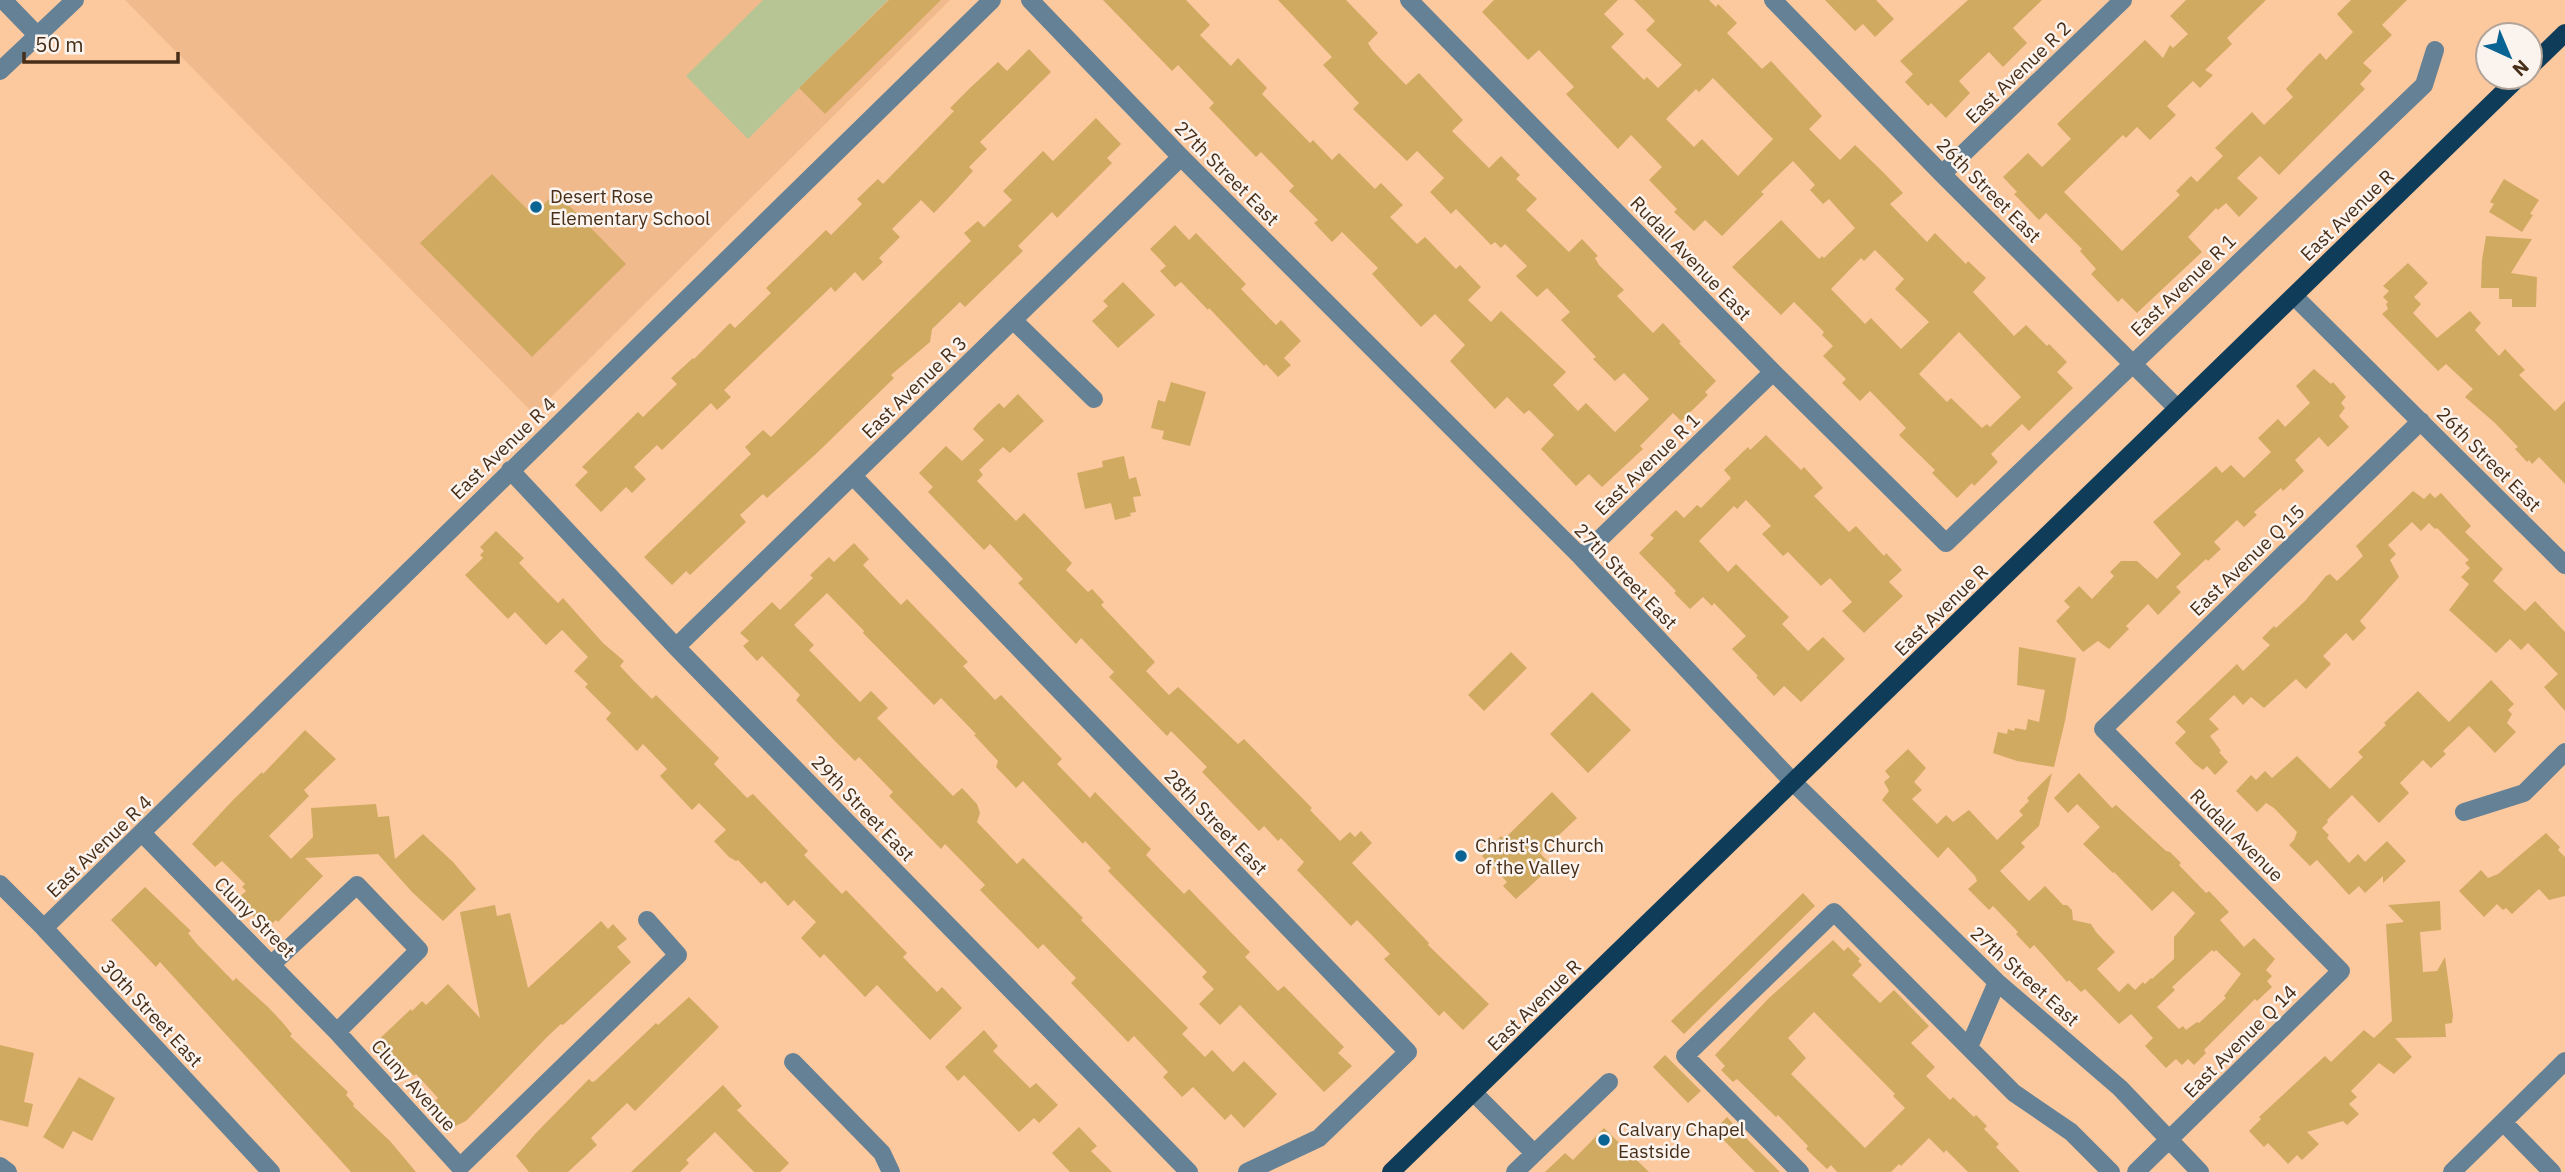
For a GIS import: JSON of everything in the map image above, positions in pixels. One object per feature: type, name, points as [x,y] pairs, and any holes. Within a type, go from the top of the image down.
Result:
[{"type":"main road","points":[[2544,53],[2565,33]]},
{"type":"main road","name":"East Avenue R","points":[[1391,1172],[2505,91]]},
{"type":"street","points":[[3,0],[38,36]]},
{"type":"street","points":[[0,71],[75,0]]},
{"type":"street","name":"East Avenue R 4","points":[[44,928],[992,0]]},
{"type":"street","name":"27th Street East","points":[[1030,0],[1181,157],[1581,558],[1794,783],[1997,982],[2120,1088],[2200,1172]]},
{"type":"street","name":"Rudall Avenue East","points":[[1409,0],[1773,372],[1946,543]]},
{"type":"street","name":"26th Street East","points":[[1773,0],[1942,174],[2177,408]]},
{"type":"street","name":"East Avenue R 2","points":[[1942,174],[2123,0]]},
{"type":"street","name":"East Avenue R 1","points":[[1946,543],[2424,85],[2435,50]]},
{"type":"street","name":"East Avenue R 3","points":[[676,647],[1181,157]]},
{"type":"street","name":"26th Street East","points":[[2294,296],[2565,565]]},
{"type":"street","points":[[1013,320],[1094,399]]},
{"type":"street","name":"East Avenue R 1","points":[[1581,558],[1773,372]]},
{"type":"street","name":"East Avenue Q 15","points":[[2103,729],[2421,421]]},
{"type":"street","name":"29th Street East","points":[[510,470],[676,647],[1189,1172]]},
{"type":"street","name":"28th Street East","points":[[853,476],[1408,1052],[1319,1138],[1247,1172]]},
{"type":"street","name":"Rudall Avenue","points":[[2103,729],[2341,971]]},
{"type":"street","points":[[2464,812],[2524,793],[2565,752]]},
{"type":"street","name":"Cluny Street","points":[[142,833],[337,1032]]},
{"type":"street","name":"30th Street East","points":[[0,884],[271,1172]]},
{"type":"street","points":[[272,964],[357,885],[401,931],[419,950],[337,1032]]},
{"type":"street","points":[[1800,1172],[1685,1056],[1834,912],[2014,1093],[2070,1132],[2111,1172]]},
{"type":"street","name":"Cluny Avenue","points":[[337,1032],[460,1167],[678,955],[647,920]]},
{"type":"street","name":"East Avenue Q 14","points":[[2136,1172],[2341,971]]},
{"type":"street","points":[[1969,1048],[1997,982]]},
{"type":"street","points":[[2452,1172],[2565,1061]]},
{"type":"street","points":[[793,1062],[881,1153],[891,1172]]},
{"type":"street","points":[[1515,1172],[1609,1082]]},
{"type":"street","points":[[1473,1092],[1534,1153]]},
{"type":"street","points":[[2502,1122],[2552,1172]]},
{"type":"street","points":[[0,1165],[8,1172]]},
{"type":"shaded area","name":"Desert Rose Elementary School","points":[[125,0],[950,0],[534,414]]},
{"type":"green space","points":[[763,0],[888,0],[748,139],[686,76]]},
{"type":"building","points":[[889,0],[941,0],[825,114],[799,88]]},
{"type":"building","points":[[1103,0],[1186,0],[1210,25],[1200,35],[1231,66],[1238,58],[1267,88],[1262,94],[1310,143],[1313,140],[1332,160],[1339,153],[1375,189],[1381,183],[1403,205],[1390,217],[1417,244],[1425,237],[1456,269],[1460,265],[1481,287],[1468,300],[1491,322],[1501,311],[1566,372],[1553,385],[1578,411],[1586,403],[1615,432],[1649,399],[1624,373],[1615,381],[1593,359],[1596,357],[1561,320],[1570,312],[1547,288],[1537,297],[1516,276],[1527,266],[1505,244],[1501,248],[1495,242],[1491,245],[1456,209],[1451,214],[1430,192],[1444,178],[1417,151],[1407,161],[1353,109],[1359,103],[1323,65],[1332,57],[1278,0],[1346,0],[1378,33],[1368,43],[1373,51],[1406,85],[1419,73],[1463,120],[1452,131],[1489,168],[1501,156],[1520,175],[1516,179],[1537,199],[1526,210],[1569,252],[1582,239],[1598,256],[1595,258],[1599,265],[1624,290],[1617,296],[1653,333],[1663,323],[1681,342],[1679,343],[1716,381],[1705,392],[1708,395],[1681,421],[1673,413],[1640,446],[1643,449],[1602,487],[1589,474],[1576,486],[1541,449],[1554,435],[1529,410],[1524,414],[1507,397],[1495,409],[1450,361],[1465,345],[1435,314],[1421,327],[1372,274],[1378,268],[1342,232],[1332,242],[1314,223],[1318,220],[1289,191],[1294,186],[1261,152],[1256,157],[1209,108],[1214,103],[1178,65],[1172,71]]},
{"type":"building","points":[[1494,0],[1618,0],[1604,14],[1624,34],[1611,47],[1644,80],[1647,77],[1658,88],[1682,65],[1646,30],[1655,21],[1634,0],[1709,0],[1716,7],[1718,4],[1737,23],[1727,33],[1762,69],[1771,61],[1822,116],[1809,129],[1840,160],[1855,145],[1884,173],[1903,193],[1890,204],[1927,242],[1935,233],[1966,264],[1968,261],[1986,278],[1973,292],[2014,336],[2026,325],[2047,346],[2049,344],[2067,362],[2057,372],[2073,388],[2029,431],[2022,424],[1991,454],[1998,462],[1974,486],[1972,483],[1957,498],[1932,473],[1935,470],[1899,435],[1906,428],[1870,391],[1860,401],[1842,383],[1846,379],[1823,356],[1833,346],[1822,335],[1824,332],[1794,302],[1781,315],[1732,267],[1781,220],[1819,259],[1822,256],[1824,258],[1855,228],[1829,199],[1823,204],[1810,190],[1815,185],[1793,161],[1722,236],[1705,220],[1694,231],[1674,212],[1677,209],[1649,180],[1662,167],[1631,135],[1618,149],[1566,94],[1574,87],[1539,50],[1528,60],[1482,12]],"holes":[[[1713,78],[1773,139],[1738,176],[1702,139],[1694,147],[1666,119],[1696,89],[1699,92]],[[1875,250],[1904,279],[1895,289],[1929,322],[1901,349],[1871,318],[1865,324],[1831,289],[1861,258],[1864,261]],[[1959,332],[2021,397],[1990,427],[1987,424],[1982,428],[1951,398],[1947,402],[1919,374]]]},
{"type":"building","points":[[1825,0],[1876,0],[1894,19],[1875,37],[1863,24],[1855,31]]},
{"type":"building","points":[[1968,0],[2042,0],[2013,28],[2027,43],[2003,67],[1989,52],[1959,81],[1970,93],[1946,118],[1931,103],[1928,106],[1905,82],[1913,74],[1900,61]]},
{"type":"building","points":[[2186,0],[2266,0],[2227,38],[2232,44],[2205,70],[2213,75],[2200,88],[2193,81],[2167,106],[2176,115],[2150,140],[2137,127],[2126,138],[2123,135],[2064,192],[2122,251],[2180,195],[2176,191],[2191,176],[2197,182],[2223,156],[2215,148],[2252,112],[2264,125],[2293,97],[2286,89],[2306,67],[2320,53],[2326,60],[2353,32],[2337,14],[2351,0],[2407,0],[2382,25],[2392,35],[2363,63],[2372,71],[2360,84],[2365,89],[2279,175],[2260,156],[2237,178],[2258,198],[2239,217],[2226,203],[2218,210],[2216,208],[2188,237],[2202,252],[2137,313],[2122,298],[2118,302],[2091,274],[2096,269],[2080,251],[2082,249],[2046,213],[2039,220],[2014,194],[2017,192],[2003,177],[2028,153],[2042,167],[2071,139],[2057,124],[2145,40],[2163,58],[2170,45],[2173,48],[2188,34],[2170,16]]},
{"type":"building","points":[[1029,49],[1051,72],[980,142],[987,149],[969,167],[973,171],[953,193],[934,213],[921,200],[892,229],[900,237],[879,258],[883,262],[863,281],[855,272],[835,292],[831,287],[724,390],[731,397],[717,410],[711,403],[662,450],[657,445],[634,467],[646,479],[632,493],[626,487],[601,512],[575,485],[588,472],[582,467],[638,412],[643,417],[677,384],[671,378],[730,323],[735,328],[771,293],[766,288],[826,230],[831,235],[862,204],[857,199],[878,179],[883,184],[954,111],[950,108],[970,88],[998,62],[1007,71]]},
{"type":"building","points":[[1096,118],[1121,144],[1107,158],[1112,163],[1057,218],[1052,212],[1018,246],[1023,251],[965,307],[960,302],[932,329],[930,342],[891,375],[894,378],[767,498],[763,494],[740,515],[746,522],[690,575],[686,571],[672,585],[644,557],[751,454],[745,447],[763,430],[771,437],[971,241],[964,233],[978,221],[984,227],[1012,200],[1003,191],[1043,151],[1053,161]]},
{"type":"building","points":[[492,174],[530,212],[543,205],[556,192],[626,264],[532,357],[420,243]]},
{"type":"building","points":[[2504,179],[2539,200],[2522,232],[2489,212],[2494,204],[2490,202]]},
{"type":"building","points":[[1175,225],[1189,240],[1196,233],[1246,284],[1241,289],[1276,325],[1281,320],[1301,341],[1284,358],[1291,365],[1278,377],[1181,282],[1175,287],[1160,271],[1166,266],[1150,249]]},
{"type":"building","points":[[2486,236],[2532,239],[2511,273],[2537,277],[2536,307],[2512,307],[2512,299],[2499,299],[2499,288],[2481,288]]},
{"type":"building","points":[[2408,263],[2428,283],[2414,297],[2421,304],[2413,313],[2437,338],[2470,311],[2481,323],[2475,330],[2499,356],[2505,349],[2525,370],[2519,375],[2555,411],[2565,401],[2565,484],[2539,457],[2532,464],[2529,460],[2527,462],[2515,449],[2518,447],[2465,397],[2473,389],[2446,364],[2438,371],[2382,314],[2388,309],[2388,302],[2383,297],[2389,291],[2383,286]]},
{"type":"building","points":[[1123,282],[1155,315],[1118,348],[1092,321],[1108,306],[1103,301]]},
{"type":"building","points":[[2314,369],[2331,384],[2333,382],[2346,397],[2341,403],[2345,408],[2339,416],[2349,427],[2328,447],[2319,437],[2295,460],[2304,471],[2283,491],[2281,488],[2254,512],[2257,515],[2244,527],[2237,520],[2214,542],[2221,549],[2176,587],[2181,592],[2158,615],[2148,604],[2126,626],[2129,629],[2109,649],[2098,641],[2083,652],[2056,621],[2070,607],[2064,601],[2079,586],[2092,599],[2114,576],[2110,572],[2121,561],[2137,561],[2157,579],[2181,554],[2153,522],[2216,466],[2222,473],[2231,465],[2244,478],[2271,452],[2258,438],[2278,419],[2285,427],[2310,403],[2296,386]]},
{"type":"building","points":[[1171,382],[1206,392],[1190,446],[1162,439],[1164,431],[1151,428],[1158,400],[1165,402]]},
{"type":"building","points":[[1018,394],[1044,421],[1010,453],[1003,447],[979,470],[983,475],[977,481],[1016,521],[1024,513],[1072,563],[1066,570],[1088,592],[1092,589],[1104,602],[1101,605],[1155,662],[1146,671],[1169,695],[1178,687],[1238,744],[1244,739],[1312,808],[1310,810],[1340,841],[1350,832],[1355,837],[1361,831],[1372,843],[1352,863],[1428,945],[1489,1004],[1463,1030],[1444,1011],[1439,1016],[1384,959],[1390,954],[1357,920],[1351,926],[1297,870],[1304,862],[1281,838],[1278,841],[1264,826],[1259,831],[1202,772],[1207,767],[1171,731],[1167,736],[1109,677],[1114,672],[1081,638],[1076,644],[1018,583],[1023,579],[990,544],[984,550],[928,492],[933,487],[919,473],[946,446],[962,461],[984,440],[973,429],[978,423],[999,403],[1004,408]]},
{"type":"building","points":[[1766,435],[1801,470],[1804,467],[1823,488],[1814,496],[1849,532],[1856,526],[1884,556],[1886,553],[1902,570],[1889,582],[1903,596],[1864,633],[1842,611],[1852,602],[1830,578],[1821,586],[1788,552],[1783,556],[1762,534],[1771,526],[1746,500],[1737,509],[1734,506],[1699,541],[1728,572],[1736,564],[1789,617],[1782,624],[1808,651],[1823,637],[1845,659],[1801,702],[1784,686],[1774,696],[1756,677],[1758,676],[1732,649],[1746,636],[1714,603],[1712,606],[1703,597],[1690,609],[1639,553],[1654,538],[1650,535],[1676,510],[1684,518],[1697,505],[1701,508],[1731,478],[1724,470],[1748,447],[1750,450]]},
{"type":"building","points":[[1124,456],[1129,479],[1136,477],[1141,496],[1133,497],[1136,512],[1115,520],[1111,503],[1085,509],[1077,473],[1103,467],[1102,461]]},
{"type":"building","points":[[2413,491],[2424,499],[2430,493],[2435,498],[2441,493],[2471,526],[2465,532],[2503,569],[2493,581],[2525,611],[2535,601],[2565,632],[2565,711],[2544,687],[2558,674],[2528,643],[2521,650],[2510,639],[2496,653],[2449,610],[2469,584],[2461,577],[2470,568],[2465,563],[2469,560],[2437,528],[2429,523],[2421,531],[2412,522],[2388,545],[2396,554],[2390,560],[2399,577],[2360,621],[2366,628],[2353,641],[2346,633],[2323,656],[2331,664],[2306,689],[2296,679],[2264,708],[2251,697],[2243,705],[2234,695],[2209,719],[2219,729],[2210,736],[2228,762],[2215,775],[2207,766],[2203,770],[2195,764],[2175,743],[2186,732],[2176,722],[2237,664],[2243,671],[2270,645],[2262,638],[2305,601],[2326,576],[2330,574],[2337,581],[2363,556],[2356,546]]},
{"type":"building","points":[[496,531],[524,558],[519,563],[544,589],[558,603],[563,598],[603,643],[624,661],[620,666],[633,680],[652,699],[656,695],[719,758],[714,764],[747,798],[753,794],[808,851],[804,855],[842,894],[846,890],[907,953],[903,957],[937,992],[942,987],[962,1008],[930,1040],[877,985],[865,997],[824,954],[820,958],[801,938],[816,922],[794,900],[788,906],[765,881],[761,884],[738,860],[729,857],[714,841],[726,830],[699,803],[692,810],[660,776],[667,769],[643,744],[637,751],[606,719],[611,713],[585,687],[588,684],[574,671],[588,657],[562,630],[546,645],[515,612],[508,619],[465,575],[483,558],[480,555],[484,551],[480,547]]},
{"type":"building","points":[[854,543],[869,559],[863,565],[901,605],[907,599],[968,662],[963,666],[995,700],[1001,695],[1062,759],[1057,764],[1090,798],[1095,792],[1151,849],[1146,855],[1184,894],[1189,889],[1250,952],[1245,957],[1278,991],[1284,986],[1344,1047],[1338,1053],[1352,1066],[1324,1092],[1240,1005],[1220,1025],[1199,1004],[1214,989],[1202,977],[1207,972],[1108,871],[1111,868],[1085,841],[1083,844],[1023,781],[1016,788],[996,767],[998,761],[974,735],[976,734],[941,698],[934,705],[827,593],[794,625],[814,645],[809,650],[860,702],[871,691],[888,708],[877,718],[953,796],[962,788],[977,804],[980,813],[977,822],[1017,864],[1023,858],[1083,918],[1081,920],[1188,1028],[1182,1034],[1205,1057],[1212,1050],[1233,1072],[1244,1061],[1277,1094],[1244,1128],[1231,1114],[1225,1120],[1193,1087],[1182,1097],[1163,1077],[1168,1072],[1134,1036],[1128,1042],[1071,983],[1076,978],[1043,944],[1038,949],[980,890],[985,885],[945,844],[941,849],[889,796],[893,792],[859,757],[855,761],[834,740],[796,700],[800,695],[762,656],[757,661],[743,646],[749,641],[740,633],[772,602],[780,610],[813,578],[810,575],[829,557],[834,562]]},
{"type":"building","points":[[2019,647],[2076,658],[2054,767],[2017,761],[1993,753],[1998,732],[2007,734],[2008,729],[2014,731],[2015,728],[2026,730],[2028,719],[2039,722],[2045,690],[2017,685]]},
{"type":"building","points":[[1511,652],[1527,668],[1484,711],[1468,695]]},
{"type":"building","points":[[2491,680],[2514,704],[2508,710],[2512,714],[2507,723],[2516,732],[2495,753],[2469,726],[2443,751],[2446,754],[2431,768],[2423,760],[2400,783],[2409,793],[2379,823],[2352,795],[2322,828],[2329,835],[2327,838],[2349,863],[2358,854],[2365,862],[2387,841],[2406,861],[2383,883],[2383,876],[2365,893],[2359,886],[2349,895],[2317,860],[2310,866],[2289,845],[2297,832],[2274,808],[2266,803],[2257,812],[2236,791],[2251,775],[2256,780],[2265,771],[2272,778],[2297,756],[2330,789],[2363,757],[2358,752],[2386,725],[2384,723],[2418,691],[2449,722]]},
{"type":"building","points":[[1592,692],[1631,730],[1588,773],[1550,734]]},
{"type":"building","points":[[305,730],[336,759],[304,790],[309,796],[269,836],[291,859],[313,837],[311,808],[376,804],[378,817],[389,816],[395,859],[423,834],[453,862],[476,889],[443,921],[378,854],[305,858],[323,876],[278,922],[276,920],[266,929],[237,899],[246,891],[242,887],[245,884],[222,861],[215,867],[192,844]]},
{"type":"building","points":[[1908,749],[1926,768],[1914,782],[1922,790],[1912,799],[1937,824],[1946,815],[1953,822],[1969,810],[1997,840],[2023,815],[2019,811],[2029,801],[2027,798],[2052,773],[2039,826],[2021,843],[2025,847],[2000,871],[2029,901],[2045,886],[2063,905],[2072,910],[2073,920],[2091,924],[2115,952],[2097,969],[2119,992],[2128,983],[2135,990],[2174,959],[2174,937],[2195,913],[2173,891],[2152,911],[2083,844],[2100,827],[2077,804],[2068,813],[2054,798],[2079,773],[2112,808],[2116,805],[2170,852],[2206,893],[2209,891],[2229,912],[2220,920],[2244,947],[2254,938],[2275,959],[2266,970],[2272,976],[2267,981],[2272,987],[2257,1001],[2255,999],[2204,1050],[2206,1053],[2194,1065],[2188,1059],[2182,1065],[2176,1059],[2166,1068],[2145,1046],[2153,1038],[2131,1014],[2119,1024],[2085,989],[2081,992],[2069,980],[2067,982],[2034,945],[2030,949],[1993,906],[1989,910],[1968,889],[1977,881],[1975,876],[1948,847],[1938,858],[1882,800],[1889,791],[1884,782],[1890,777],[1885,771]],"holes":[[[2212,950],[2216,950],[2241,974],[2224,996],[2226,998],[2199,1023],[2186,1030],[2183,1026],[2179,1029],[2157,1007],[2175,990],[2172,987]]]},
{"type":"building","points":[[1552,792],[1577,818],[1540,853],[1552,866],[1516,899],[1503,886],[1507,882],[1482,856],[1501,836],[1504,839]]},
{"type":"building","points":[[2546,833],[2560,847],[2558,850],[2565,857],[2565,896],[2549,900],[2539,889],[2512,914],[2497,904],[2484,917],[2459,891],[2481,870],[2488,878],[2498,874]]},
{"type":"building","points":[[145,887],[191,931],[188,933],[196,943],[233,981],[236,978],[269,1008],[292,1034],[290,1036],[348,1092],[346,1095],[353,1106],[390,1141],[416,1172],[351,1172],[160,962],[156,967],[111,920]]},
{"type":"building","points":[[1803,893],[1815,906],[1684,1034],[1671,1021]]},
{"type":"building","points":[[2440,901],[2441,930],[2420,932],[2423,972],[2437,971],[2445,957],[2453,1015],[2452,1023],[2445,1024],[2446,1037],[2395,1038],[2412,1057],[2394,1074],[2379,1063],[2351,1091],[2357,1097],[2349,1104],[2359,1114],[2347,1125],[2343,1121],[2307,1132],[2319,1144],[2302,1160],[2297,1155],[2288,1164],[2268,1143],[2264,1147],[2249,1131],[2261,1119],[2259,1117],[2325,1056],[2331,1062],[2364,1030],[2374,1038],[2392,1021],[2386,924],[2404,922],[2388,905]]},
{"type":"building","points":[[495,905],[497,916],[510,913],[528,988],[601,921],[608,929],[613,924],[627,939],[617,947],[631,962],[548,1036],[466,1121],[453,1127],[438,1111],[440,1109],[434,1102],[438,1098],[416,1074],[414,1076],[404,1066],[397,1073],[373,1045],[411,1009],[412,1011],[422,1001],[426,1005],[448,984],[480,1018],[460,912]]},
{"type":"building","points":[[1833,940],[1844,951],[1848,947],[1860,959],[1858,961],[1862,965],[1852,975],[1880,1003],[1894,990],[1929,1026],[1911,1043],[1935,1067],[1926,1076],[1950,1100],[1953,1097],[1987,1126],[1984,1129],[1999,1144],[1996,1147],[2020,1172],[1968,1172],[1946,1150],[1944,1153],[1929,1138],[1901,1166],[1899,1164],[1891,1172],[1837,1172],[1831,1165],[1827,1169],[1806,1149],[1808,1146],[1778,1115],[1776,1117],[1737,1079],[1733,1082],[1721,1070],[1725,1066],[1715,1055],[1768,999]],"holes":[[[1814,1012],[1895,1094],[1893,1096],[1905,1108],[1865,1148],[1791,1074],[1806,1058],[1788,1038]]]},
{"type":"building","points":[[689,997],[719,1027],[635,1111],[627,1103],[591,1138],[597,1145],[568,1172],[529,1172],[516,1156],[536,1133],[589,1079],[595,1081],[656,1023],[658,1025]]},
{"type":"building","points":[[984,1030],[998,1046],[993,1051],[1030,1088],[1036,1083],[1058,1105],[1039,1123],[1034,1118],[1019,1132],[964,1075],[958,1081],[945,1067]]},
{"type":"building","points":[[0,1045],[34,1053],[24,1102],[33,1104],[28,1127],[0,1120]]},
{"type":"building","points":[[1665,1055],[1701,1091],[1688,1103],[1653,1067]]},
{"type":"building","points":[[79,1077],[115,1098],[92,1141],[73,1131],[63,1149],[43,1137]]},
{"type":"building","points":[[723,1085],[742,1106],[737,1110],[789,1163],[780,1172],[754,1172],[715,1132],[686,1160],[689,1163],[680,1172],[631,1172]]},
{"type":"building","points":[[1727,1117],[1780,1172],[1755,1172],[1714,1130]]},
{"type":"building","points":[[1079,1127],[1097,1146],[1091,1151],[1112,1172],[1070,1172],[1052,1153]]},
{"type":"building","name":"Calvary Chapel Eastside","points":[[1604,1128],[1649,1172],[1545,1172],[1565,1153],[1573,1160]]},
{"type":"place","name":"Desert Rose Elementary School","points":[[536,207]]},
{"type":"place","name":"Christ's Church of the Valley","points":[[1461,856]]},
{"type":"place","name":"Calvary Chapel Eastside","points":[[1604,1140]]}]
